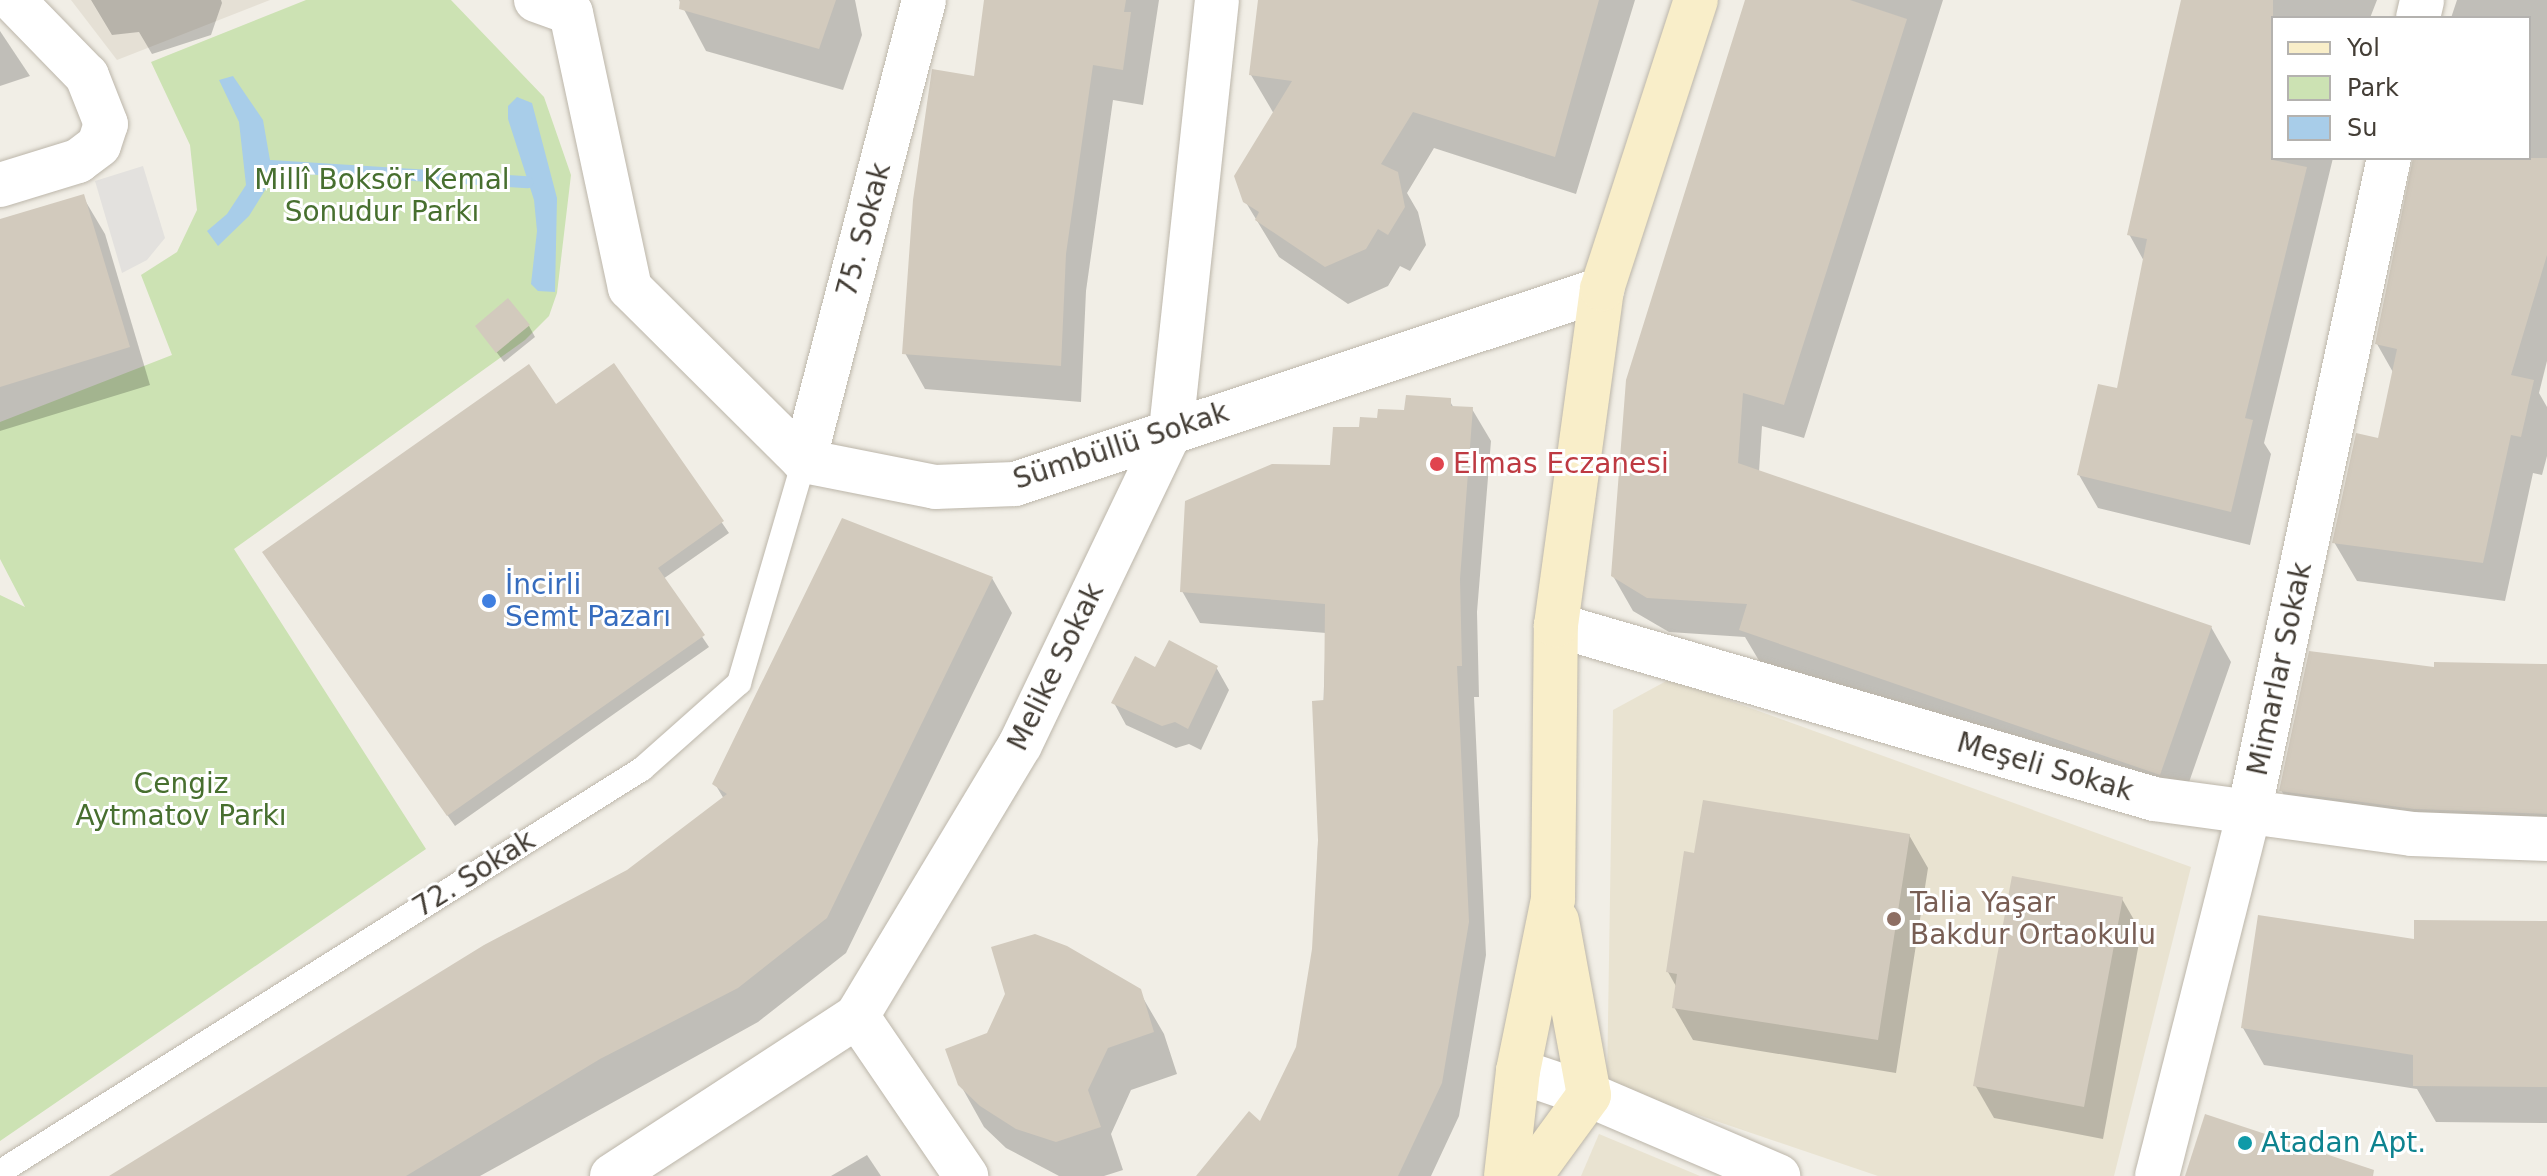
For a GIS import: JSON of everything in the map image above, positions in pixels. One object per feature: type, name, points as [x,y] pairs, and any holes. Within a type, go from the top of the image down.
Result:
[{"type":"main road","points":[[1506,1176],[1518,1071],[1553,899],[1556,625],[1602,289],[1696,0]]},
{"type":"main road","points":[[1530,1176],[1589,1095],[1553,899]]},
{"type":"street","points":[[0,185],[78,161],[99,145],[106,124],[87,76],[13,0]]},
{"type":"street","name":"75. Sokak","points":[[804,461],[924,0]]},
{"type":"street","name":"Melike Sokak","points":[[612,1176],[857,1016],[1020,745],[1171,430],[1217,0]]},
{"type":"street","points":[[561,4],[630,288],[804,461]]},
{"type":"street","name":"Mimarlar Sokak","points":[[2157,1176],[2249,812],[2389,160]]},
{"type":"street","name":"Sümbüllü Sokak","points":[[804,461],[935,487],[1015,484],[1602,289]]},
{"type":"street","name":"Meşeli Sokak","points":[[1556,625],[2154,799],[2412,834],[2547,839]]},
{"type":"street","points":[[857,1016],[966,1176]]},
{"type":"street","points":[[1518,1071],[1589,1095],[1778,1176]]},
{"type":"lane","name":"72. Sokak","points":[[0,1172],[642,769],[739,683],[804,461]]},
{"type":"shaded area","points":[[71,0],[270,0],[117,60]]},
{"type":"shaded area","points":[[143,166],[165,238],[147,260],[122,273],[95,181]]},
{"type":"shaded area","name":"Talia Yaşar Bakdur Ortaokulu","points":[[1670,679],[2191,867],[2114,1176],[1878,1176],[1607,1084],[1613,710]]},
{"type":"shaded area","points":[[1599,1134],[1700,1176],[1581,1176]]},
{"type":"green space","points":[[306,0],[451,0],[544,97],[571,175],[557,293],[549,316],[525,340],[234,549],[426,849],[0,1141],[0,595],[25,607],[0,559],[0,422],[172,355],[141,275],[177,252],[197,210],[190,145],[151,62]]},
{"type":"water","points":[[233,76],[263,120],[271,166],[267,187],[249,216],[218,246],[207,231],[227,214],[246,185],[239,122],[219,80]]},
{"type":"water","points":[[517,97],[532,103],[557,198],[555,292],[538,291],[531,284],[537,231],[534,200],[508,119],[508,106]]},
{"type":"building","points":[[680,0],[836,0],[819,49],[679,9]]},
{"type":"building","points":[[984,0],[1126,0],[1124,12],[1131,12],[1123,70],[1093,65],[1066,254],[1061,366],[902,354],[913,200],[932,69],[974,76]]},
{"type":"building","points":[[1258,0],[1599,0],[1555,157],[1413,112],[1381,164],[1398,172],[1405,207],[1388,235],[1378,229],[1366,249],[1325,267],[1255,220],[1259,212],[1243,202],[1234,176],[1292,81],[1249,75]]},
{"type":"building","points":[[1745,0],[1850,0],[1907,19],[1784,405],[1743,393],[1738,463],[2212,626],[2160,775],[1739,630],[1747,604],[1647,598],[1611,576],[1626,380]]},
{"type":"building","points":[[2181,0],[2273,0],[2271,160],[2307,167],[2245,418],[2253,420],[2231,512],[2077,475],[2098,384],[2117,388],[2147,239],[2127,235]]},
{"type":"building","points":[[2547,158],[2547,255],[2511,375],[2534,380],[2521,437],[2511,435],[2483,563],[2332,543],[2356,433],[2378,438],[2397,349],[2375,344],[2413,160]]},
{"type":"building","points":[[84,194],[130,347],[0,387],[0,219]]},
{"type":"building","points":[[508,298],[530,325],[496,353],[475,326]]},
{"type":"building","name":"İncirli Semt Pazarı","points":[[614,363],[724,521],[658,568],[705,635],[447,816],[262,552],[529,364],[556,404]]},
{"type":"building","points":[[1406,395],[1451,398],[1451,406],[1473,407],[1460,579],[1462,666],[1457,666],[1469,922],[1442,1083],[1398,1176],[1196,1176],[1249,1111],[1260,1121],[1296,1047],[1312,949],[1318,840],[1312,701],[1324,700],[1325,604],[1180,592],[1185,501],[1272,464],[1330,465],[1333,427],[1359,427],[1360,417],[1377,418],[1378,409],[1404,410]]},
{"type":"building","points":[[842,518],[993,577],[827,918],[738,988],[600,1059],[406,1176],[109,1176],[484,945],[627,870],[727,794],[712,784]]},
{"type":"building","points":[[1169,640],[1218,666],[1188,729],[1175,722],[1162,726],[1111,703],[1135,656],[1155,667]]},
{"type":"building","points":[[2309,651],[2434,667],[2434,662],[2547,664],[2547,814],[2414,809],[2279,791]]},
{"type":"building","points":[[1703,800],[1910,834],[1878,1040],[1672,1008],[1677,974],[1666,972],[1684,851],[1694,853]]},
{"type":"building","points":[[2012,876],[2123,897],[2084,1107],[1973,1086]]},
{"type":"building","points":[[2258,915],[2414,939],[2414,920],[2547,921],[2547,1087],[2413,1086],[2413,1055],[2241,1028]]},
{"type":"building","points":[[1035,934],[1067,946],[1141,989],[1154,1032],[1108,1048],[1088,1090],[1101,1127],[1056,1142],[1016,1129],[980,1106],[958,1085],[945,1049],[987,1033],[1005,994],[991,947]]},
{"type":"building","name":"Atadan Apt.","points":[[2205,1114],[2374,1170],[2373,1176],[2185,1176]]},
{"type":"waterway","points":[[271,166],[528,182]]},
{"type":"place","name":"Elmas Eczanesi","points":[[1437,464]]},
{"type":"place","name":"İncirli Semt Pazarı","points":[[489,601]]},
{"type":"place","name":"Talia Yaşar Bakdur Ortaokulu","points":[[1894,919]]},
{"type":"place","name":"Atadan Apt.","points":[[2245,1143]]},
{"type":"park label","name":"Millî Boksör Kemal Sonudur Parkı","points":[[382,196]]},
{"type":"park label","name":"Cengiz Aytmatov Parkı","points":[[181,800]]}]
